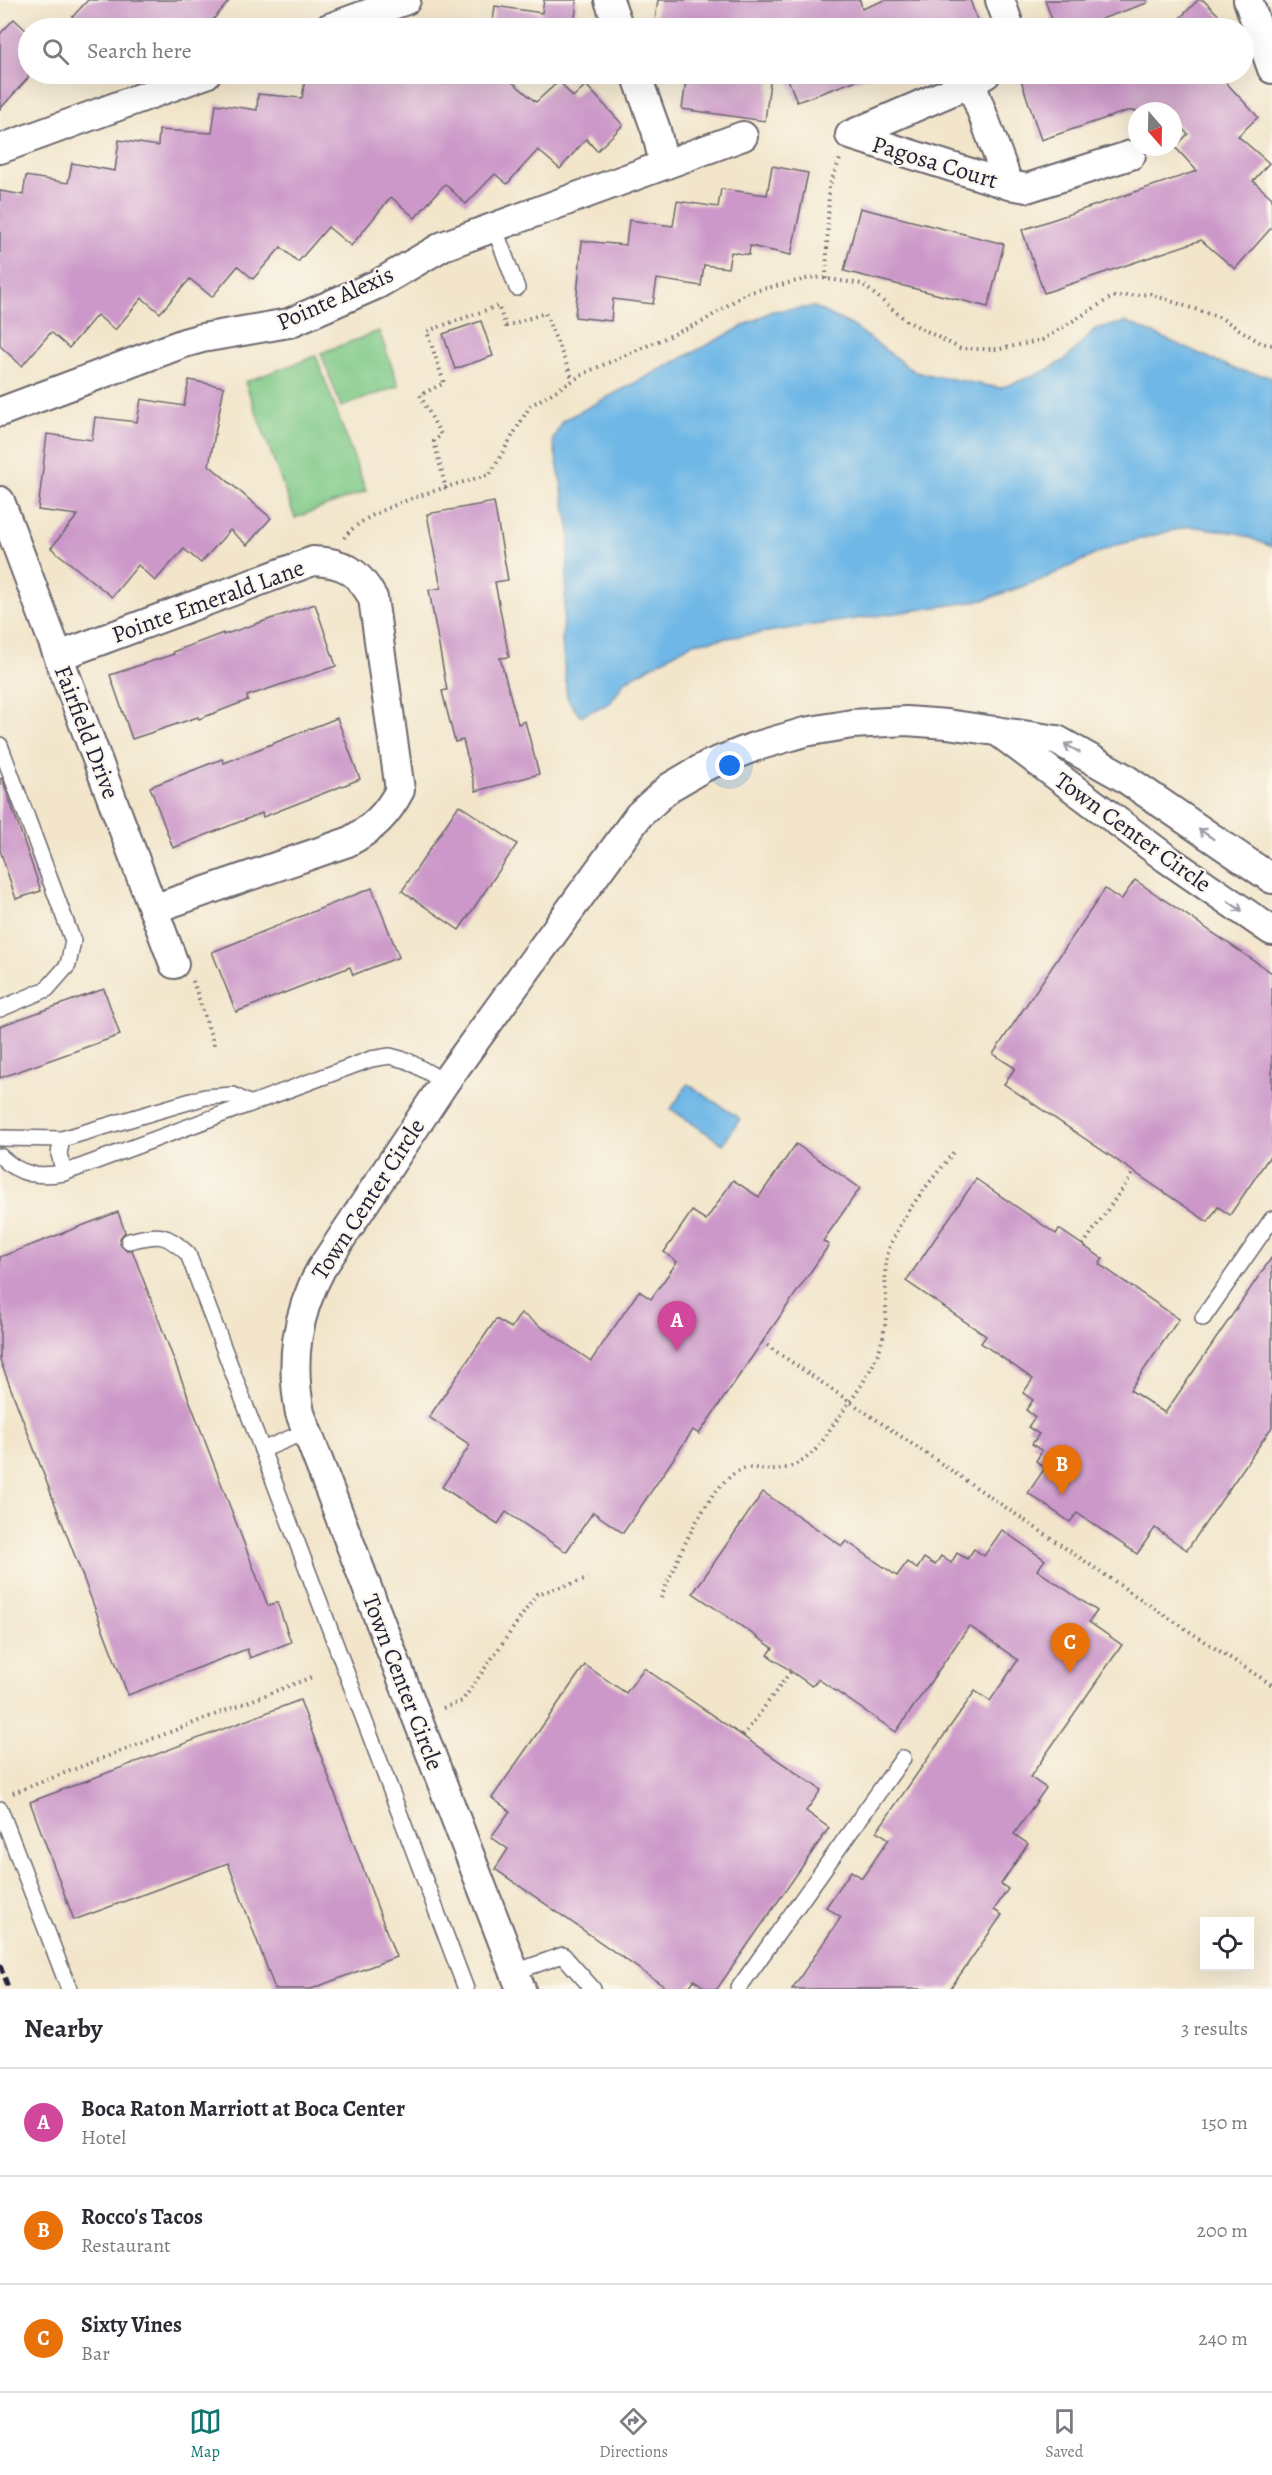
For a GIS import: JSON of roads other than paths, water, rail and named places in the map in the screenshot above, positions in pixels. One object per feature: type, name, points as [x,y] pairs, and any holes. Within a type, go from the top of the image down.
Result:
[{"type":"street","points":[[356,18],[406,0]]},
{"type":"street","points":[[609,0],[615,18]]},
{"type":"street","points":[[1000,0],[1006,18]]},
{"type":"street","points":[[1248,0],[1272,69]]},
{"type":"street","points":[[0,149],[179,84]]},
{"type":"street","points":[[640,84],[656,130],[664,165]]},
{"type":"street","name":"Pagosa Court","points":[[965,84],[850,135],[1027,188],[1128,156]]},
{"type":"street","name":"Pagosa Court","points":[[981,84],[1009,184]]},
{"type":"street","name":"Pointe Alexis","points":[[0,412],[184,343],[289,323],[378,284],[443,246],[743,136]]},
{"type":"street","name":"Fairfield Drive","points":[[0,501],[174,964]]},
{"type":"street","name":"Pointe Emerald Lane","points":[[59,657],[313,561],[327,562],[350,569],[364,581],[373,598],[400,790],[390,808],[380,821],[348,842],[153,909]]},
{"type":"street","name":"Town Center Circle","points":[[518,1981],[307,1431],[296,1392],[294,1349],[310,1288],[445,1082],[639,815],[670,787],[706,766],[754,747],[805,732],[852,724],[906,721],[995,730],[1057,740],[1123,777],[1272,879]]},
{"type":"street","name":"Town Center Circle","points":[[995,730],[1166,858],[1272,931]]},
{"type":"lane","points":[[494,227],[517,288]]},
{"type":"lane","points":[[0,745],[73,941],[68,965],[47,989],[0,1009]]},
{"type":"lane","points":[[0,1156],[24,1172],[41,1177],[64,1173],[371,1059],[390,1056],[408,1061],[445,1082]]},
{"type":"lane","points":[[0,1138],[62,1138],[205,1097],[233,1095],[250,1104]]},
{"type":"lane","points":[[62,1138],[59,1154],[64,1173]]},
{"type":"lane","points":[[1203,1318],[1272,1219]]},
{"type":"lane","points":[[129,1241],[153,1235],[171,1238],[188,1254],[466,1989]]},
{"type":"lane","points":[[262,1450],[307,1431]]},
{"type":"lane","points":[[738,1989],[903,1758]]},
{"type":"lane","points":[[0,1809],[69,1989]]},
{"type":"lane","points":[[518,1981],[563,1955],[593,1989]]},
{"type":"water","points":[[814,307],[853,326],[915,372],[1000,388],[1041,373],[1065,360],[1095,329],[1127,322],[1237,370],[1272,377],[1272,547],[1238,533],[1190,526],[1113,546],[1043,579],[984,600],[693,643],[625,681],[610,703],[580,716],[567,698],[562,641],[570,532],[553,440],[562,421],[772,311]]},
{"type":"water","points":[[688,1084],[740,1119],[723,1144],[671,1109]]},
{"type":"railway","points":[[0,1965],[9,1989]]},
{"type":"place","name":"Boca Raton Marriott at Boca Center","points":[[677,1351]]},
{"type":"place","name":"Rocco's Tacos","points":[[1062,1495]]},
{"type":"place","name":"Sixty Vines","points":[[1070,1673]]}]
